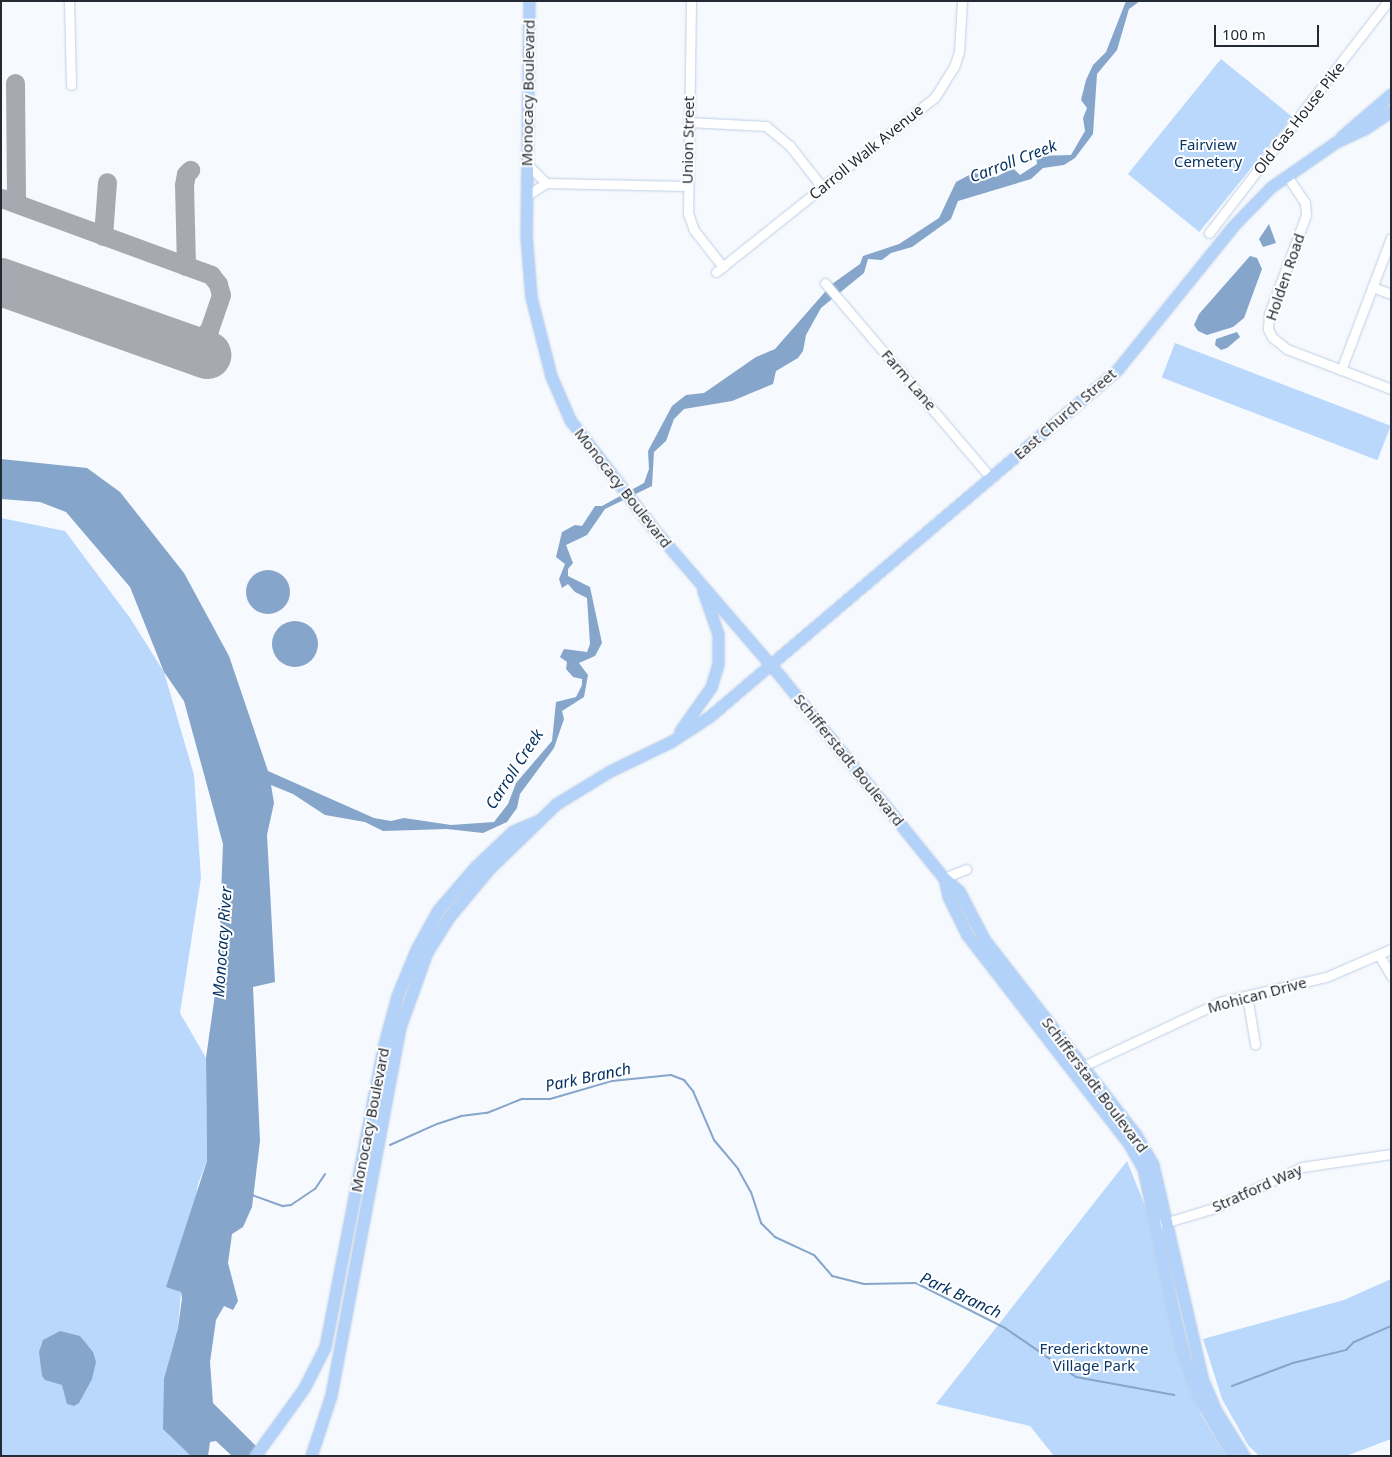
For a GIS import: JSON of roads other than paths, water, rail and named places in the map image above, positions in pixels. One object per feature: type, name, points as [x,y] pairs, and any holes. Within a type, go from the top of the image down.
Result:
[{"type":"main road","name":"Monocacy Boulevard","points":[[311,1456],[324,1425],[400,1027],[427,952],[449,917],[489,869],[540,819],[583,786],[672,741],[772,666],[652,527],[598,460],[570,420],[551,376],[537,329],[526,235],[529,1]]},
{"type":"main road","name":"East Church Street","points":[[772,666],[1117,370],[1234,225],[1286,176],[1336,142],[1391,94]]},
{"type":"main road","name":"East Church Street","points":[[1336,142],[1366,128],[1391,111]]},
{"type":"main road","points":[[672,741],[711,687],[718,664],[718,634],[698,580]]},
{"type":"main road","name":"Schifferstadt Boulevard","points":[[772,666],[944,878],[959,891],[984,939],[1129,1144],[1143,1168],[1181,1350],[1200,1400],[1233,1456]]},
{"type":"main road","name":"Monocacy Boulevard","points":[[255,1456],[317,1367],[331,1325],[383,1048],[397,996],[416,950],[438,910],[475,867],[513,831],[540,819]]},
{"type":"main road","name":"Schifferstadt Boulevard","points":[[1077,1069],[1148,1155],[1167,1222],[1202,1378],[1216,1411],[1244,1456]]},
{"type":"street","points":[[69,1],[71,85]]},
{"type":"street","name":"Union Street","points":[[691,1],[688,213],[694,230],[720,269]]},
{"type":"street","name":"Carroll Walk Avenue","points":[[720,269],[935,97],[954,67],[959,52],[962,1]]},
{"type":"street","name":"Old Gas House Pike","points":[[1209,233],[1388,1]]},
{"type":"street","points":[[688,122],[766,126],[790,146],[822,187]]},
{"type":"street","points":[[527,164],[546,183]]},
{"type":"street","name":"Holden Road","points":[[1286,176],[1305,203],[1306,216],[1270,314],[1268,329],[1282,347],[1391,389]]},
{"type":"street","points":[[526,196],[546,183],[687,186]]},
{"type":"street","points":[[1341,370],[1391,238]]},
{"type":"street","name":"Farm Lane","points":[[825,283],[991,478]]},
{"type":"street","points":[[1372,287],[1391,294]]},
{"type":"street","points":[[944,878],[966,868]]},
{"type":"street","name":"Mohican Drive","points":[[1077,1069],[1203,1009],[1246,996],[1326,977],[1391,949]]},
{"type":"street","points":[[1379,955],[1391,976]]},
{"type":"street","points":[[1246,996],[1255,1044]]},
{"type":"street","name":"Stratford Way","points":[[1155,1227],[1214,1208],[1302,1167],[1391,1154]]},
{"type":"water","name":"Monocacy River","points":[[1126,1],[1140,1],[1129,9],[1117,50],[1097,74],[1093,134],[1075,158],[1064,165],[1043,168],[1031,179],[958,201],[951,219],[912,247],[891,253],[882,260],[868,259],[864,273],[821,308],[806,335],[803,351],[798,358],[776,371],[773,384],[732,401],[684,409],[674,419],[666,441],[654,452],[652,486],[605,509],[587,535],[566,545],[573,563],[568,569],[568,576],[590,587],[602,643],[595,656],[579,663],[588,675],[584,697],[562,711],[564,719],[554,748],[520,794],[517,808],[507,822],[483,833],[447,829],[383,831],[365,822],[325,815],[293,794],[271,785],[274,803],[267,835],[275,982],[253,987],[260,1141],[252,1207],[243,1227],[232,1234],[228,1263],[238,1301],[233,1310],[224,1306],[216,1320],[210,1362],[213,1403],[266,1456],[232,1456],[216,1441],[210,1442],[208,1456],[191,1456],[163,1429],[164,1379],[178,1328],[182,1298],[181,1292],[166,1287],[207,1161],[206,1058],[218,973],[223,844],[184,701],[164,672],[130,587],[66,512],[40,502],[1,499],[1,459],[87,468],[120,492],[184,573],[229,656],[268,771],[374,818],[391,821],[404,818],[451,825],[494,822],[508,804],[516,783],[552,741],[556,702],[576,697],[582,685],[582,679],[573,677],[566,669],[567,662],[560,657],[564,649],[587,652],[590,644],[587,598],[575,592],[568,584],[562,588],[559,579],[565,564],[556,557],[562,532],[575,525],[582,526],[595,506],[602,506],[644,483],[649,469],[648,451],[672,406],[686,395],[704,393],[756,357],[775,349],[832,284],[860,264],[863,256],[899,244],[939,218],[956,182],[973,173],[996,177],[1013,168],[1020,175],[1037,164],[1036,156],[1071,155],[1085,131],[1083,118],[1087,108],[1081,100],[1086,80],[1093,65],[1106,52]]},
{"type":"water","points":[[1269,224],[1276,243],[1263,247],[1259,239]]},
{"type":"water","points":[[1250,256],[1257,258],[1262,269],[1244,318],[1233,327],[1207,335],[1198,331],[1194,325],[1199,314]]},
{"type":"water","points":[[1237,332],[1240,337],[1227,348],[1221,350],[1215,345],[1216,339]]},
{"type":"water","points":[[272,570],[284,576],[289,583],[289,601],[284,608],[277,613],[264,614],[256,611],[249,604],[246,588],[249,580],[256,573]]},
{"type":"water","points":[[295,621],[308,625],[314,631],[318,644],[314,657],[308,663],[295,667],[282,663],[276,657],[272,644],[276,631],[282,625]]},
{"type":"water","points":[[60,1331],[80,1336],[93,1352],[96,1362],[92,1379],[79,1403],[74,1406],[67,1404],[62,1385],[45,1380],[42,1376],[39,1352],[43,1340]]},
{"type":"waterway","name":"Park Branch","points":[[390,1145],[437,1124],[461,1116],[487,1113],[522,1099],[550,1099],[612,1081],[671,1075],[684,1080],[693,1091],[714,1140],[738,1169],[751,1192],[761,1223],[775,1237],[814,1255],[832,1276],[864,1284],[916,1283],[1005,1328],[1076,1377],[1174,1395]]},
{"type":"waterway","name":"Park Branch","points":[[252,1195],[283,1206],[291,1205],[315,1189],[325,1174]]},
{"type":"waterway","name":"Park Branch","points":[[1232,1386],[1293,1363],[1346,1350],[1354,1342],[1391,1326]]},
{"type":"park label","name":"Fairview Cemetery","points":[[1208,152]]},
{"type":"park label","name":"Fredericktowne Village Park","points":[[1094,1356]]},
{"type":"water label","name":"Carroll Creek","points":[[1013,161]]},
{"type":"water label","name":"Carroll Creek","points":[[514,769]]}]
